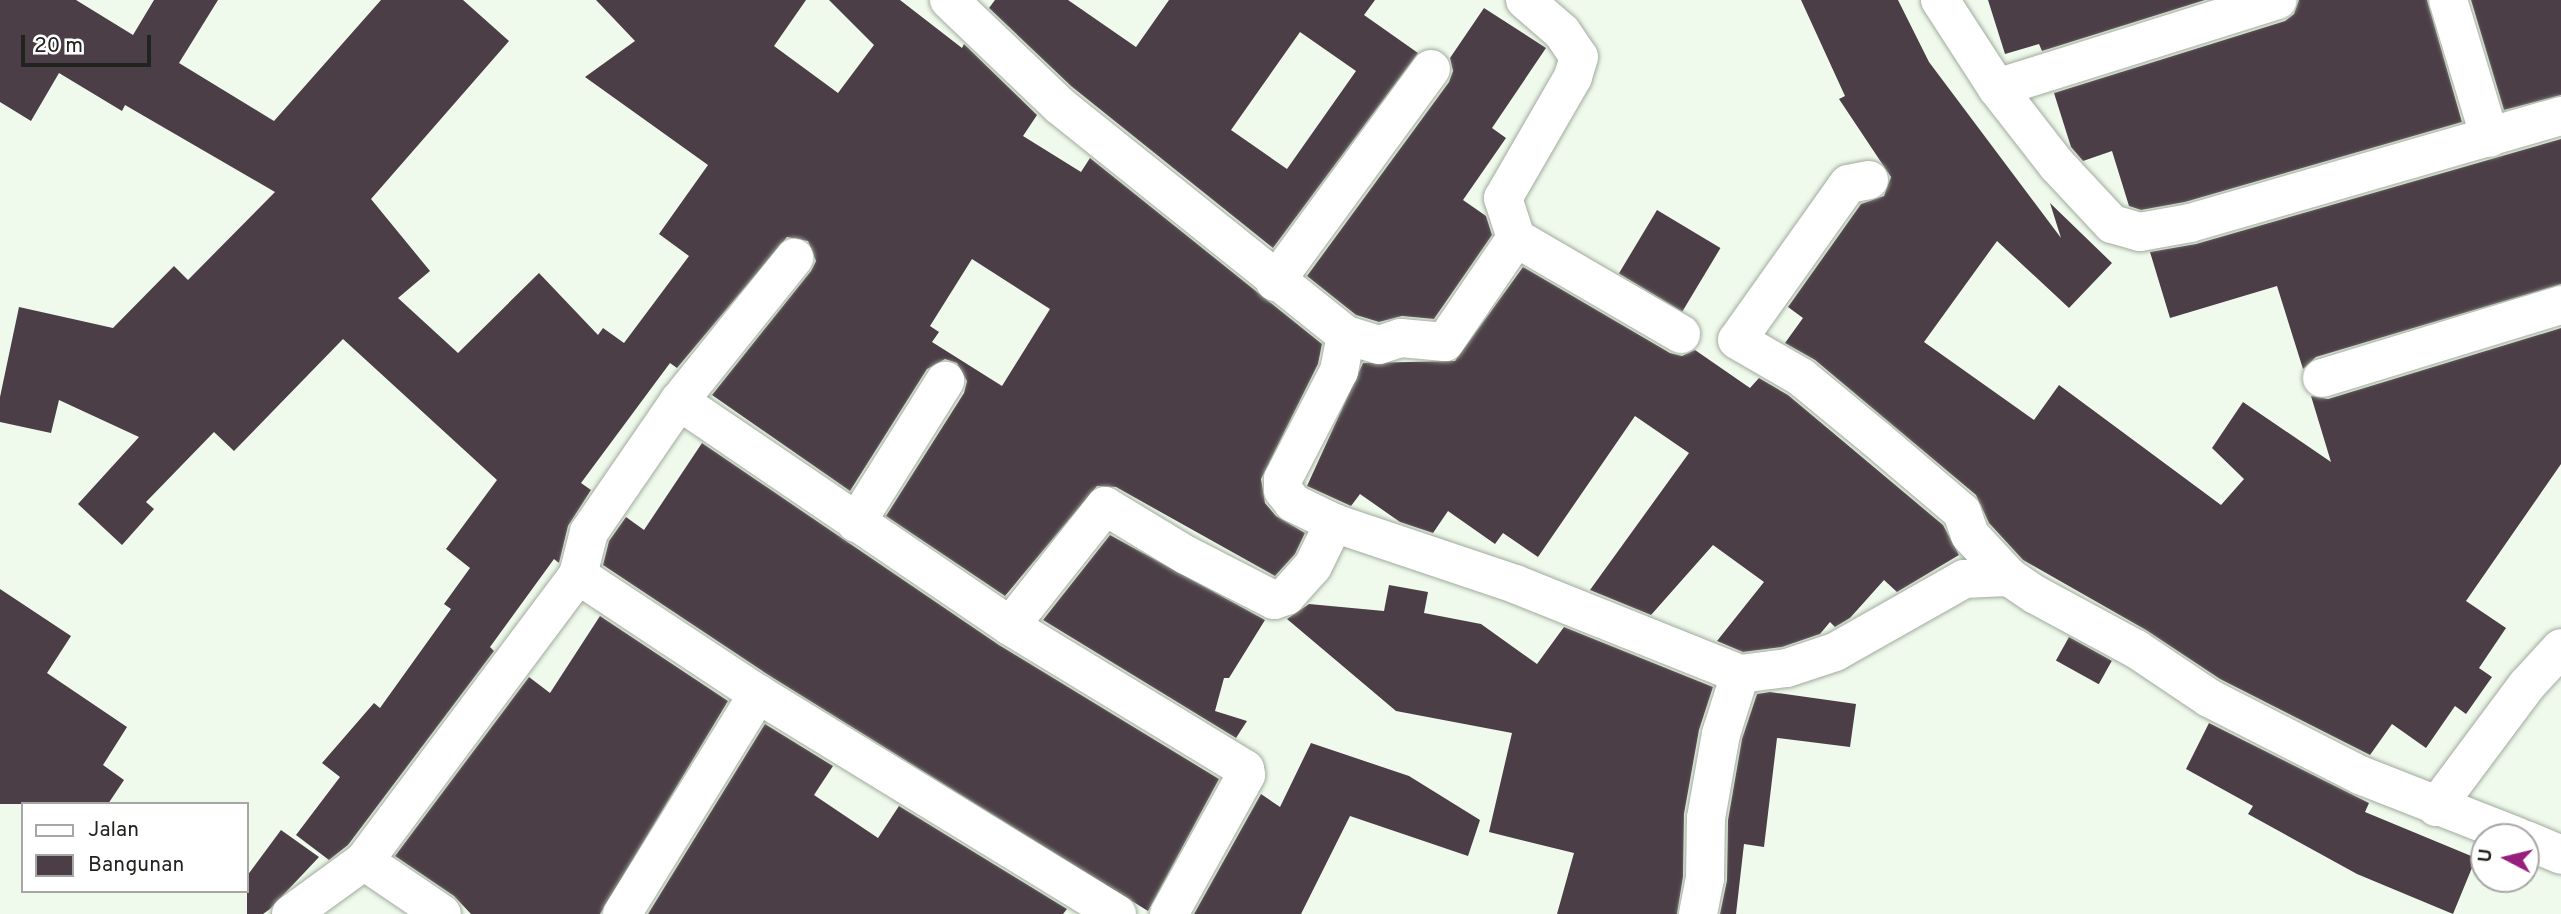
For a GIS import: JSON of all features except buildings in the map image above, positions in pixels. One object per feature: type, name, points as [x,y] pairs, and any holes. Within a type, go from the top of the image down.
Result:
[{"type":"street","points":[[1525,0],[1562,32],[1579,57],[1573,77],[1503,198],[1516,238],[1681,334]]},
{"type":"street","points":[[1940,0],[1997,88],[2057,165],[2112,224],[2140,232],[2190,223],[2561,116]]},
{"type":"street","points":[[1997,88],[2278,0]]},
{"type":"street","points":[[2448,0],[2490,138]]},
{"type":"street","points":[[962,6],[1060,106],[1275,282],[1346,335],[1379,345],[1401,338],[1445,342],[1516,238]]},
{"type":"street","points":[[1275,282],[1432,69]]},
{"type":"street","points":[[1869,180],[1848,184],[1737,340],[1801,377],[1962,512],[1970,535],[2009,578],[2071,617],[2136,649],[2209,698],[2360,775],[2480,823]]},
{"type":"street","points":[[291,914],[364,861],[578,575],[589,532],[679,401],[794,258]]},
{"type":"street","points":[[2322,377],[2561,305]]},
{"type":"street","points":[[1346,335],[1339,371],[1283,479],[1283,491],[1293,503],[1334,523],[1516,584],[1740,674],[1787,668],[1835,652],[1964,579],[2009,578]]},
{"type":"street","points":[[856,523],[945,382]]},
{"type":"street","points":[[679,401],[1010,626],[1245,769],[1246,775],[1169,914]]},
{"type":"street","points":[[1010,626],[1105,506],[1186,555],[1274,600],[1286,596],[1313,566],[1334,523]]},
{"type":"street","points":[[578,575],[758,694],[1103,910]]},
{"type":"street","points":[[2436,807],[2527,685],[2561,648]]},
{"type":"street","points":[[1698,914],[1705,879],[1706,818],[1721,734],[1740,674]]},
{"type":"street","points":[[622,914],[758,694]]},
{"type":"street","points":[[2540,846],[2561,855]]},
{"type":"street","points":[[364,861],[442,914]]}]
